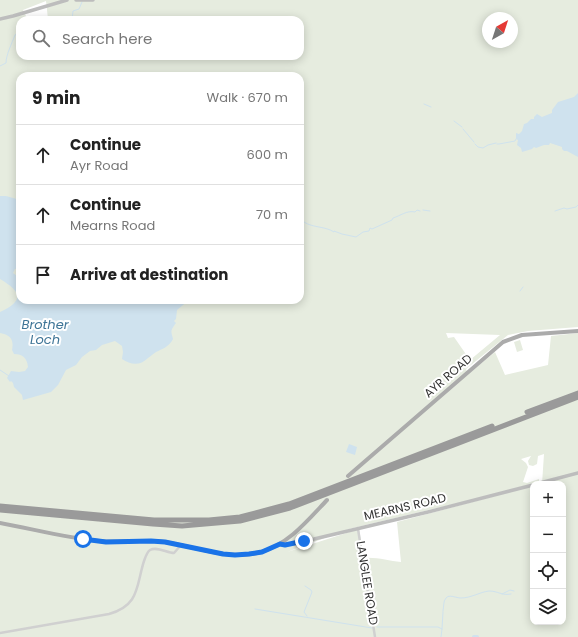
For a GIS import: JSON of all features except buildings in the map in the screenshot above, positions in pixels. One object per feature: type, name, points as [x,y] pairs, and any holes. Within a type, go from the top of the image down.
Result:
[{"type":"highway","points":[[0,506],[154,520],[209,520],[240,517],[289,504],[578,393]]},
{"type":"highway","points":[[0,510],[174,526],[240,521],[290,508],[578,397]]},
{"type":"main road","name":"AYR ROAD","points":[[348,476],[503,342],[522,335],[578,331]]},
{"type":"main road","points":[[0,524],[97,541],[151,541],[181,545],[223,554],[249,554],[262,552],[280,544],[296,532],[327,500]]},
{"type":"street","points":[[0,18],[13,16],[67,0]]},
{"type":"street","points":[[76,0],[93,0]]},
{"type":"street","points":[[547,481],[578,473]]},
{"type":"street","name":"MEARNS ROAD","points":[[280,544],[285,545],[314,539],[530,486]]},
{"type":"street","name":"LANGLEE ROAD","points":[[358,528],[375,637]]},
{"type":"street","points":[[0,633],[109,614],[124,609],[135,594],[143,563],[148,552],[156,549],[174,553],[181,545]]},
{"type":"shaded area","points":[[0,0],[578,0],[578,327],[528,331],[508,335],[466,369],[468,374],[495,352],[505,375],[548,365],[551,336],[578,333],[578,637],[0,637]],"holes":[[[446,333],[500,335],[470,360],[454,337],[448,338]],[[544,454],[542,481],[566,481],[566,625],[530,625],[530,487],[397,522],[401,562],[364,558],[359,529],[287,552],[349,529],[530,484],[530,482],[523,482],[528,467],[521,459],[531,456],[528,461],[529,465],[533,466],[537,464],[538,456]]]},
{"type":"shaded area","points":[[520,340],[523,350],[517,352],[514,342]]},
{"type":"water","points":[[578,93],[578,157],[564,151],[562,147],[550,143],[549,145],[536,148],[534,147],[522,152],[521,148],[517,145],[518,140],[516,139],[516,133],[519,134],[522,131],[524,124],[531,119],[534,119],[537,114],[542,117],[552,113],[552,110],[558,102],[574,97]]},
{"type":"water","name":"Brother Loch","points":[[0,196],[6,196],[16,199],[16,269],[13,273],[16,275],[16,292],[7,283],[0,279]]},
{"type":"water","name":"Brother Loch","points":[[16,300],[16,304],[184,304],[177,310],[176,319],[174,321],[176,323],[172,331],[173,339],[170,344],[156,352],[145,361],[135,364],[122,359],[122,346],[115,341],[102,345],[96,350],[90,351],[82,357],[76,365],[66,370],[58,385],[51,392],[23,400],[22,395],[7,378],[11,371],[25,371],[28,367],[27,361],[24,357],[14,354],[12,350],[13,343],[11,338],[0,333],[0,312]]},
{"type":"water","points":[[349,444],[357,447],[355,455],[346,452]]},
{"type":"waterway","points":[[72,16],[73,11],[79,9],[82,2]]},
{"type":"waterway","points":[[0,66],[6,63],[8,53],[16,34]]},
{"type":"waterway","points":[[424,104],[431,107]]},
{"type":"waterway","points":[[454,121],[462,127]]},
{"type":"waterway","points":[[463,129],[474,142]]},
{"type":"waterway","points":[[497,144],[515,141],[516,139]]},
{"type":"waterway","points":[[475,144],[478,147],[483,148],[496,143]]},
{"type":"waterway","points":[[555,211],[564,208],[567,209],[576,207],[578,205]]},
{"type":"waterway","points":[[304,222],[334,232],[356,237],[363,232],[369,231],[370,228],[372,229],[392,220],[393,218],[409,212],[415,212],[417,210],[420,211]]},
{"type":"waterway","points":[[423,210],[430,211]]},
{"type":"waterway","points":[[520,291],[523,287]]},
{"type":"waterway","points":[[0,370],[9,376]]},
{"type":"waterway","points":[[305,586],[312,592],[304,612],[307,616]]},
{"type":"waterway","points":[[502,594],[510,590],[514,591]]},
{"type":"waterway","points":[[443,611],[444,601],[449,596],[465,598],[489,591],[511,594]]},
{"type":"waterway","points":[[255,609],[372,628]]},
{"type":"waterway","points":[[442,629],[443,612]]},
{"type":"waterway","points":[[377,627],[438,627],[442,629],[441,637]]},
{"type":"route","points":[[83,539],[106,542],[165,542],[223,554],[235,555],[262,552],[280,544],[285,545],[304,541]]}]
